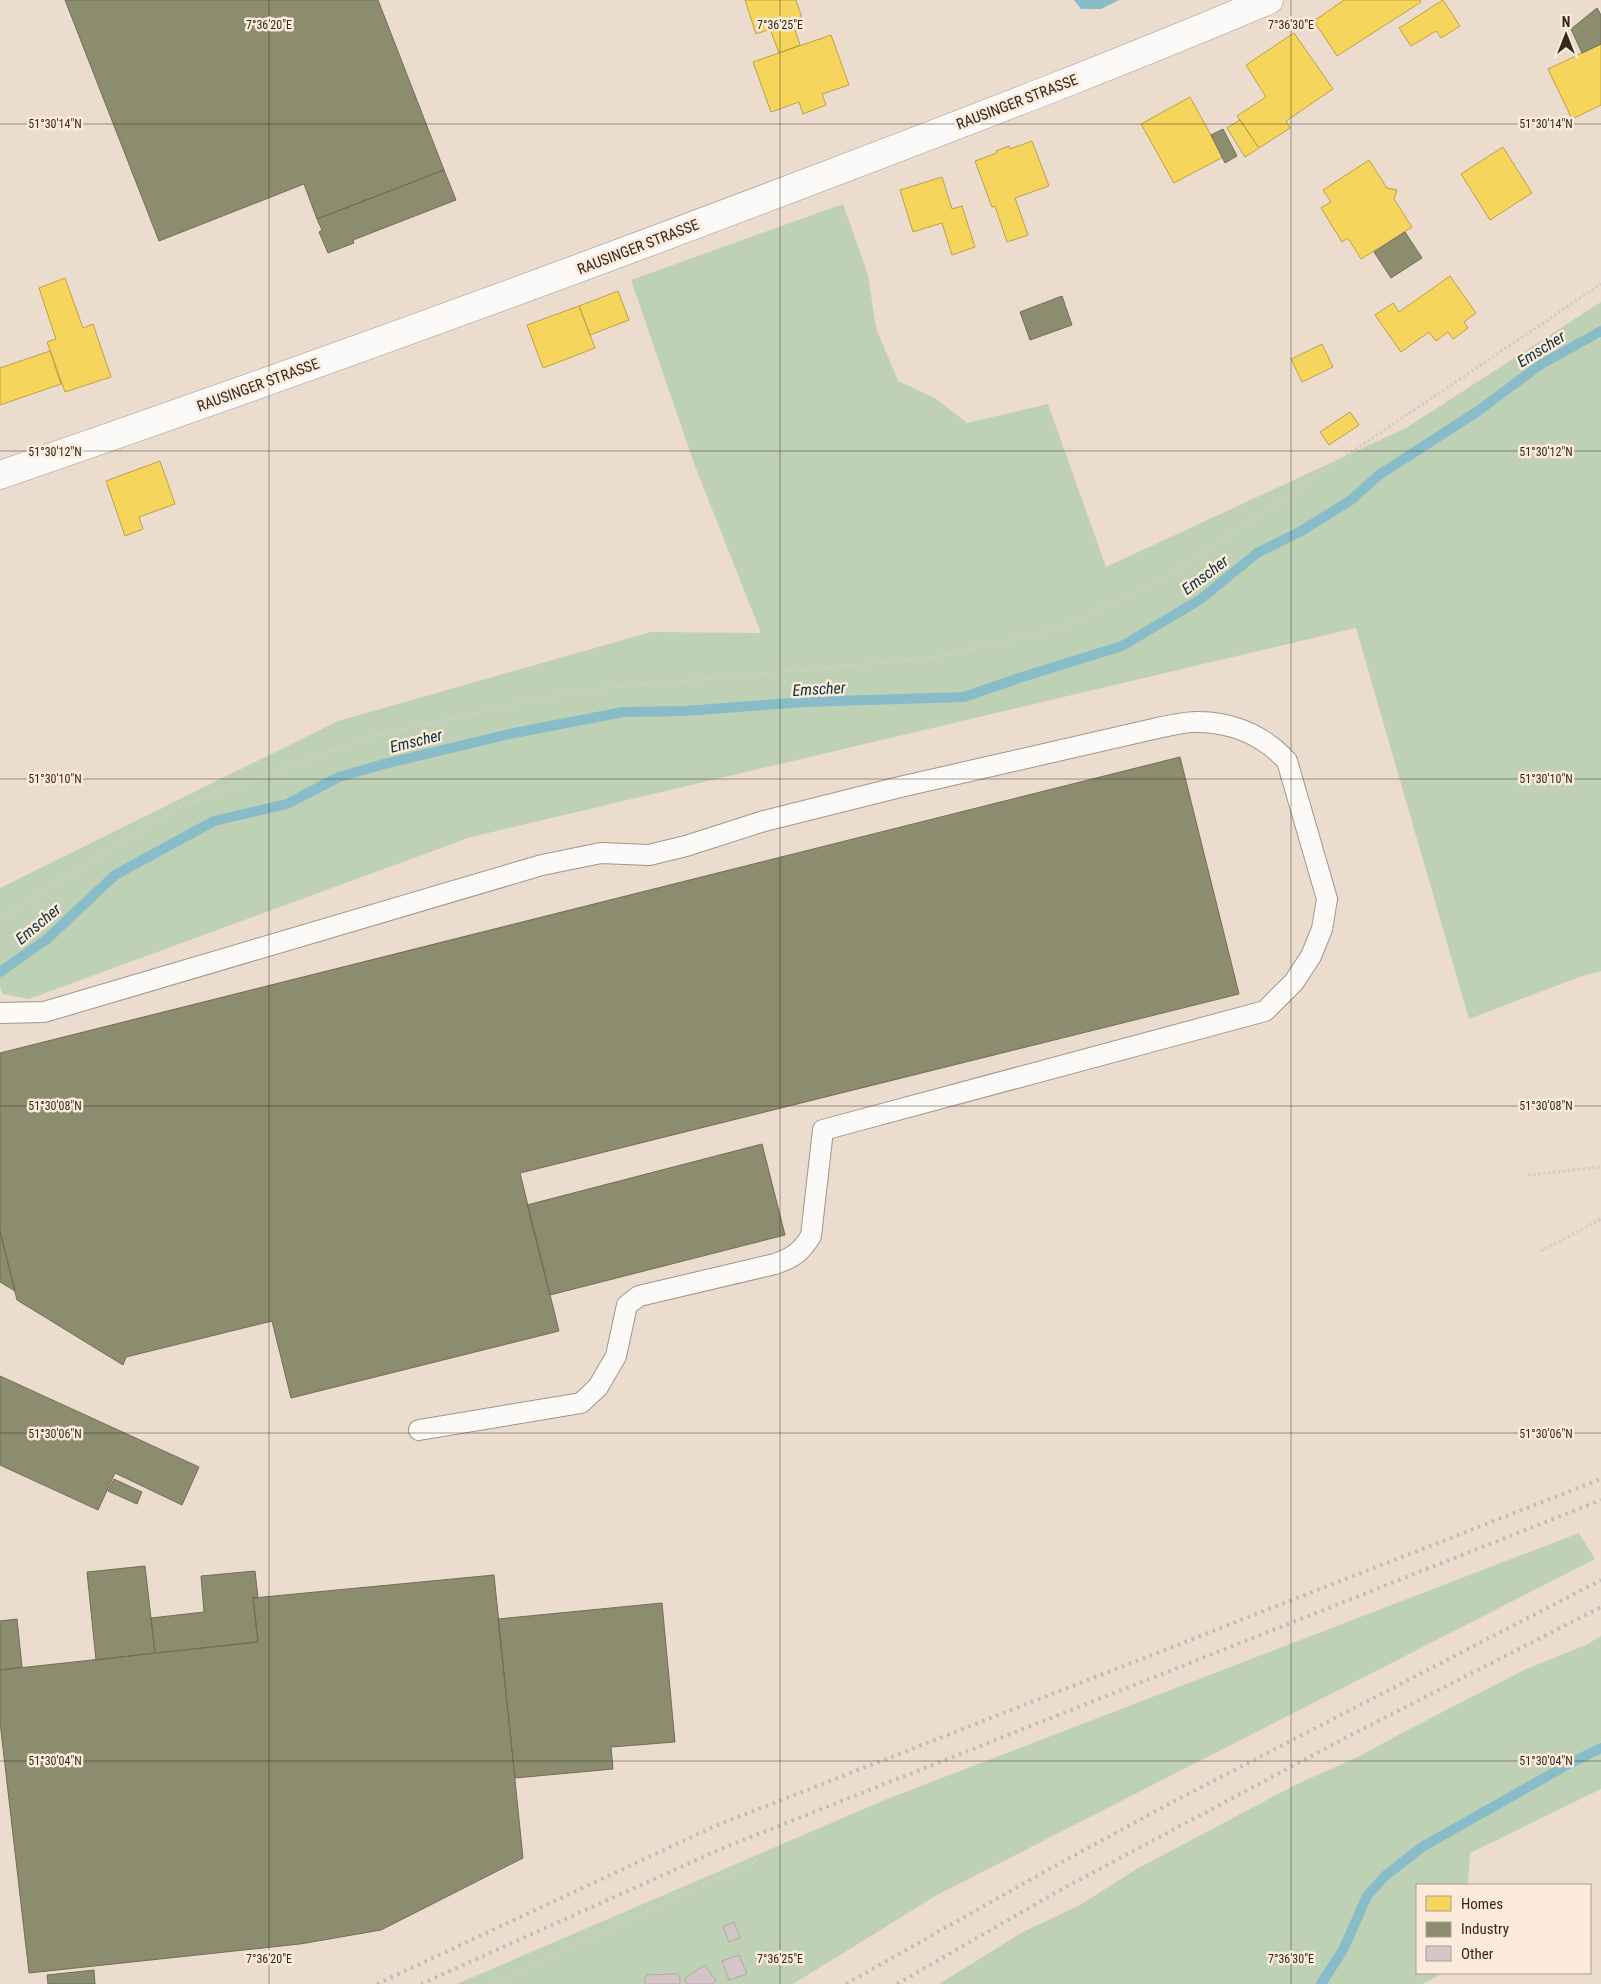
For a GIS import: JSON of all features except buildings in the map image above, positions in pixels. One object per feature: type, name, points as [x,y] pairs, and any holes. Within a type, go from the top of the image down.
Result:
[{"type":"street","name":"RAUSINGER STRASSE","points":[[0,475],[195,408],[624,253],[1131,58],[1269,0]]},
{"type":"lane","points":[[0,1013],[44,1012],[542,864],[601,853],[649,854],[686,846],[764,822],[900,787],[1162,727],[1199,721],[1234,726],[1254,735],[1274,748],[1287,761],[1327,899],[1322,929],[1311,956],[1294,982],[1265,1011],[823,1130],[811,1236],[793,1258],[775,1264],[639,1296],[627,1305],[616,1356],[598,1387],[581,1403],[419,1430]]},
{"type":"path","points":[[0,918],[176,808],[373,736],[576,691],[930,658],[1059,629],[1169,574],[1601,284]]},
{"type":"path","points":[[1528,1175],[1601,1167]]},
{"type":"path","points":[[1541,1251],[1601,1219]]},
{"type":"path","points":[[494,1984],[761,1858]]},
{"type":"green space","points":[[843,204],[868,275],[876,328],[898,381],[935,398],[967,423],[1048,404],[1106,567],[1406,428],[1601,302],[1601,971],[1582,976],[1469,1019],[1356,628],[471,837],[29,999],[3,994],[0,987],[0,888],[338,721],[651,632],[761,633],[695,466],[631,280]]},
{"type":"green space","points":[[1579,1533],[1595,1559],[937,1895],[793,1984],[457,1984],[887,1799]]},
{"type":"green space","points":[[1601,1636],[1601,1789],[1470,1853],[1468,1884],[1416,1884],[1416,1974],[1441,1974],[1422,1984],[939,1984],[1023,1932],[1080,1905],[1135,1870],[1295,1785],[1358,1757],[1524,1670],[1586,1645]]},
{"type":"water","points":[[1074,0],[1119,0],[1101,9],[1081,9]]},
{"type":"waterway","name":"Emscher","points":[[0,972],[47,939],[115,875],[214,821],[287,804],[339,777],[384,764],[509,734],[623,712],[685,711],[804,702],[964,697],[1122,646],[1201,599],[1257,553],[1303,530],[1351,500],[1379,475],[1478,411],[1540,365],[1601,331]]},
{"type":"waterway","points":[[1321,1984],[1343,1950],[1367,1896],[1385,1876],[1422,1847],[1567,1765],[1601,1748]]},
{"type":"railway","points":[[377,1984],[715,1826],[1601,1479]]},
{"type":"railway","points":[[421,1984],[723,1848],[1601,1500]]},
{"type":"railway","points":[[846,1984],[1167,1805],[1601,1580]]},
{"type":"railway","points":[[897,1984],[1062,1889],[1345,1738],[1601,1607]]}]
